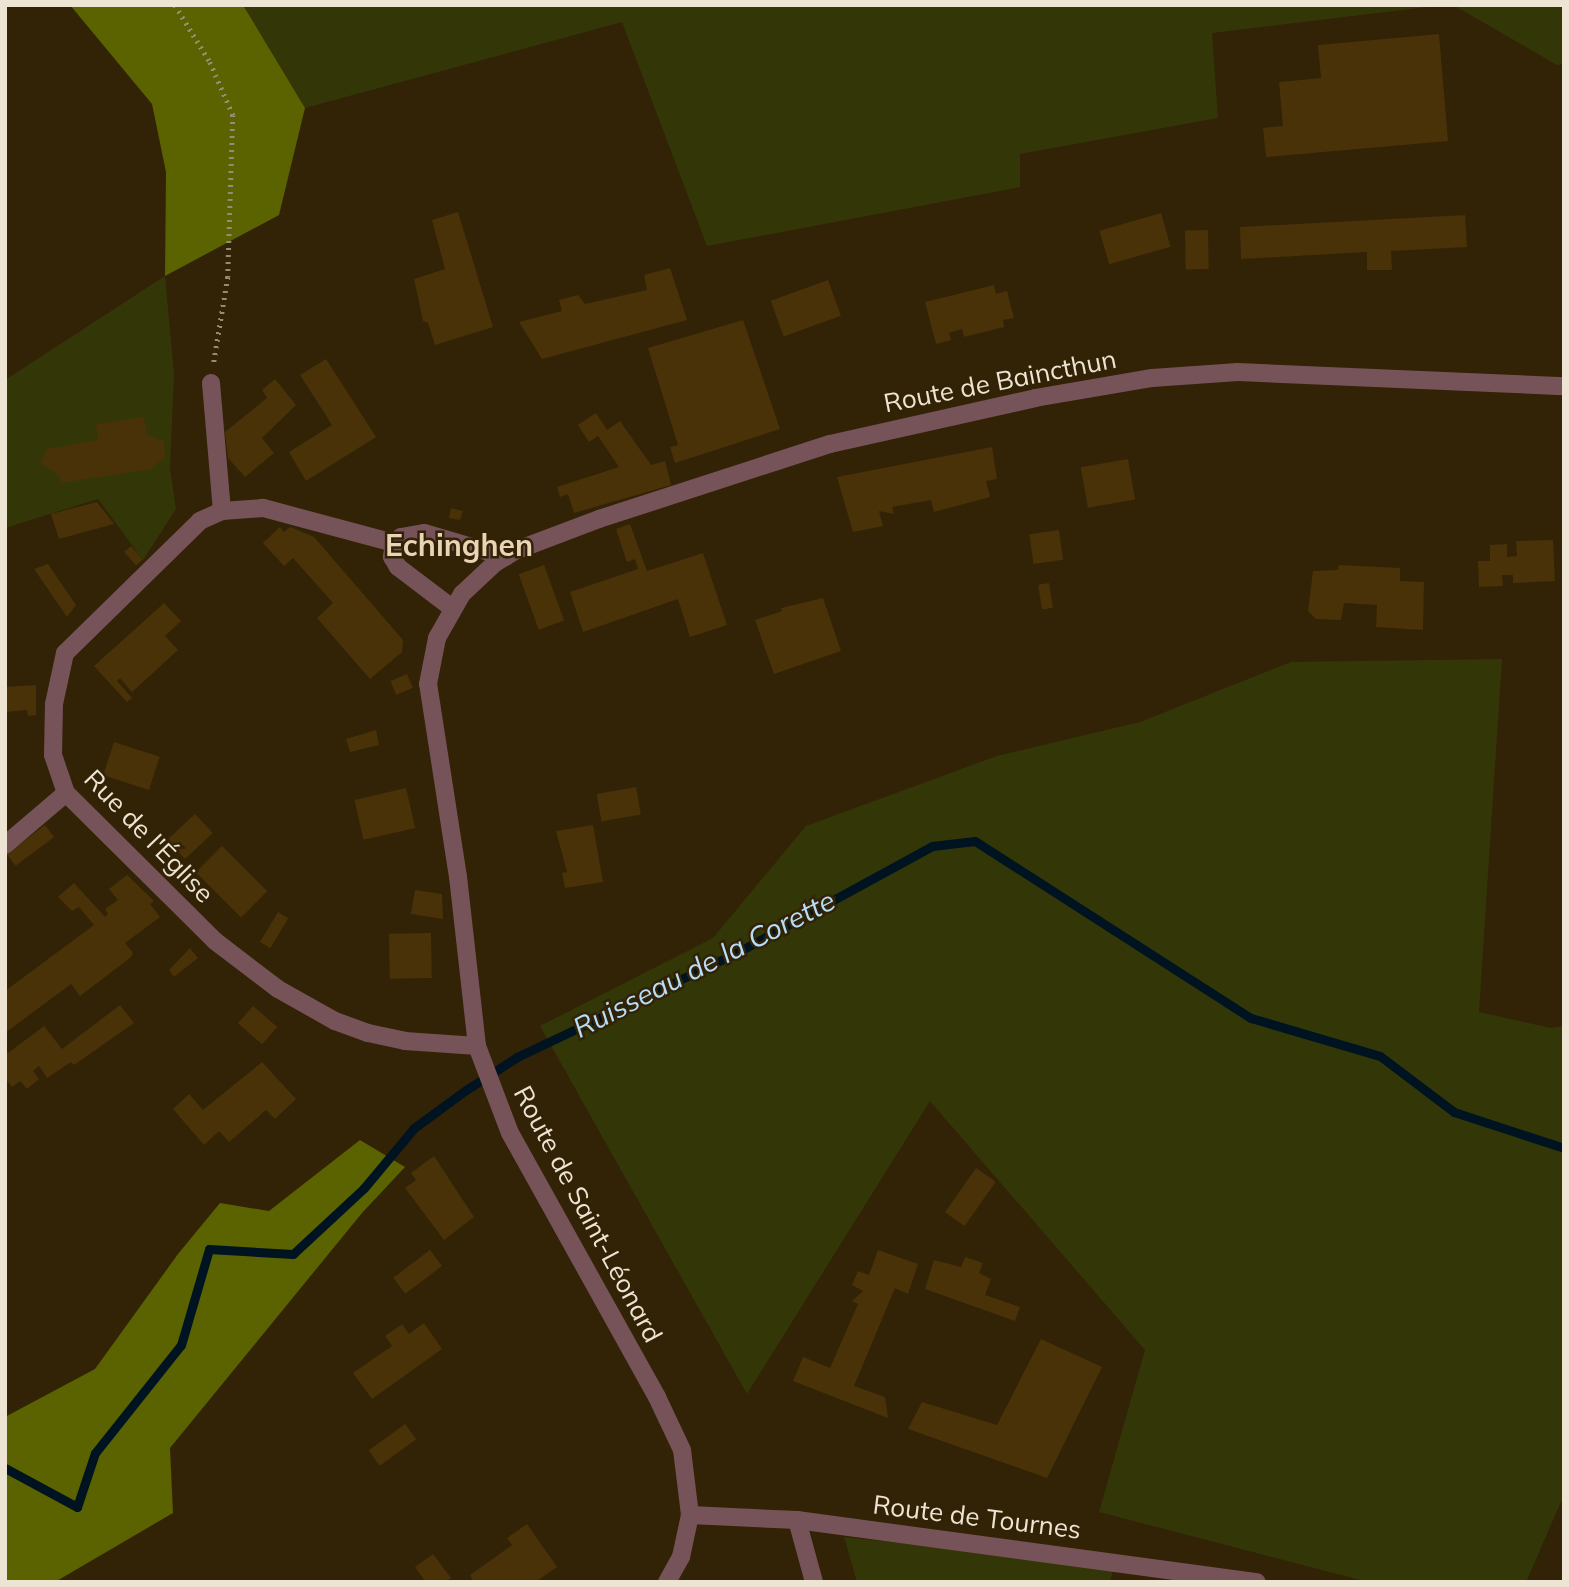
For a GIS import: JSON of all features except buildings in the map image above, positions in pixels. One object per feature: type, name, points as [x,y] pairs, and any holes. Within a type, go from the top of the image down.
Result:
[{"type":"street","name":"Route de Baincthun","points":[[475,581],[506,557],[557,534],[830,444],[1095,387],[1238,372],[1564,386]]},
{"type":"street","points":[[211,383],[222,511]]},
{"type":"street","name":"Rue de l'Église","points":[[394,544],[263,508],[222,511],[183,533],[65,653],[53,730],[57,775],[66,793],[215,941],[306,1007],[380,1036],[478,1051]]},
{"type":"street","points":[[452,608],[398,567],[392,557],[394,544],[401,537],[424,533],[506,557]]},
{"type":"street","name":"Route de Saint-Léonard","points":[[475,581],[452,608],[431,660],[429,697],[461,900],[478,1051],[491,1092],[671,1423],[687,1471],[690,1515],[681,1557],[667,1582]]},
{"type":"street","points":[[5,845],[66,793]]},
{"type":"street","name":"Route de Tournes","points":[[690,1515],[797,1520],[1257,1582]]},
{"type":"street","points":[[797,1520],[814,1582]]},
{"type":"path","points":[[175,5],[210,62],[233,115],[228,277],[211,383]]},
{"type":"green space","points":[[243,5],[1444,5],[1212,33],[1218,118],[1020,154],[1020,187],[707,246],[622,22],[305,108]]},
{"type":"green space","points":[[1453,5],[1564,5],[1564,64],[1557,65]]},
{"type":"green space","points":[[165,276],[174,374],[170,469],[176,509],[143,560],[98,499],[5,528],[5,380]]},
{"type":"green space","points":[[1502,659],[1479,1012],[1551,1028],[1564,1026],[1564,1495],[1526,1582],[1368,1582],[1099,1512],[1145,1350],[930,1101],[747,1394],[540,1026],[713,938],[806,826],[997,756],[1140,722],[1291,662]]},
{"type":"green space","points":[[844,1537],[1114,1566],[1110,1582],[857,1582]]},
{"type":"shaded area","points":[[70,5],[243,5],[305,108],[279,215],[165,276],[166,172],[152,104]]},
{"type":"shaded area","points":[[360,1140],[405,1167],[362,1213],[170,1448],[173,1513],[55,1582],[5,1582],[5,1417],[95,1369],[178,1254],[220,1203],[269,1211]]},
{"type":"waterway","name":"Ruisseau de la Corette","points":[[5,1468],[77,1507],[95,1453],[181,1345],[209,1249],[293,1254],[364,1188],[414,1128],[517,1057],[736,953],[932,846],[975,841],[1251,1018],[1380,1056],[1454,1112],[1564,1148]]},
{"type":"district","name":"Echinghen","points":[[459,545]]}]
